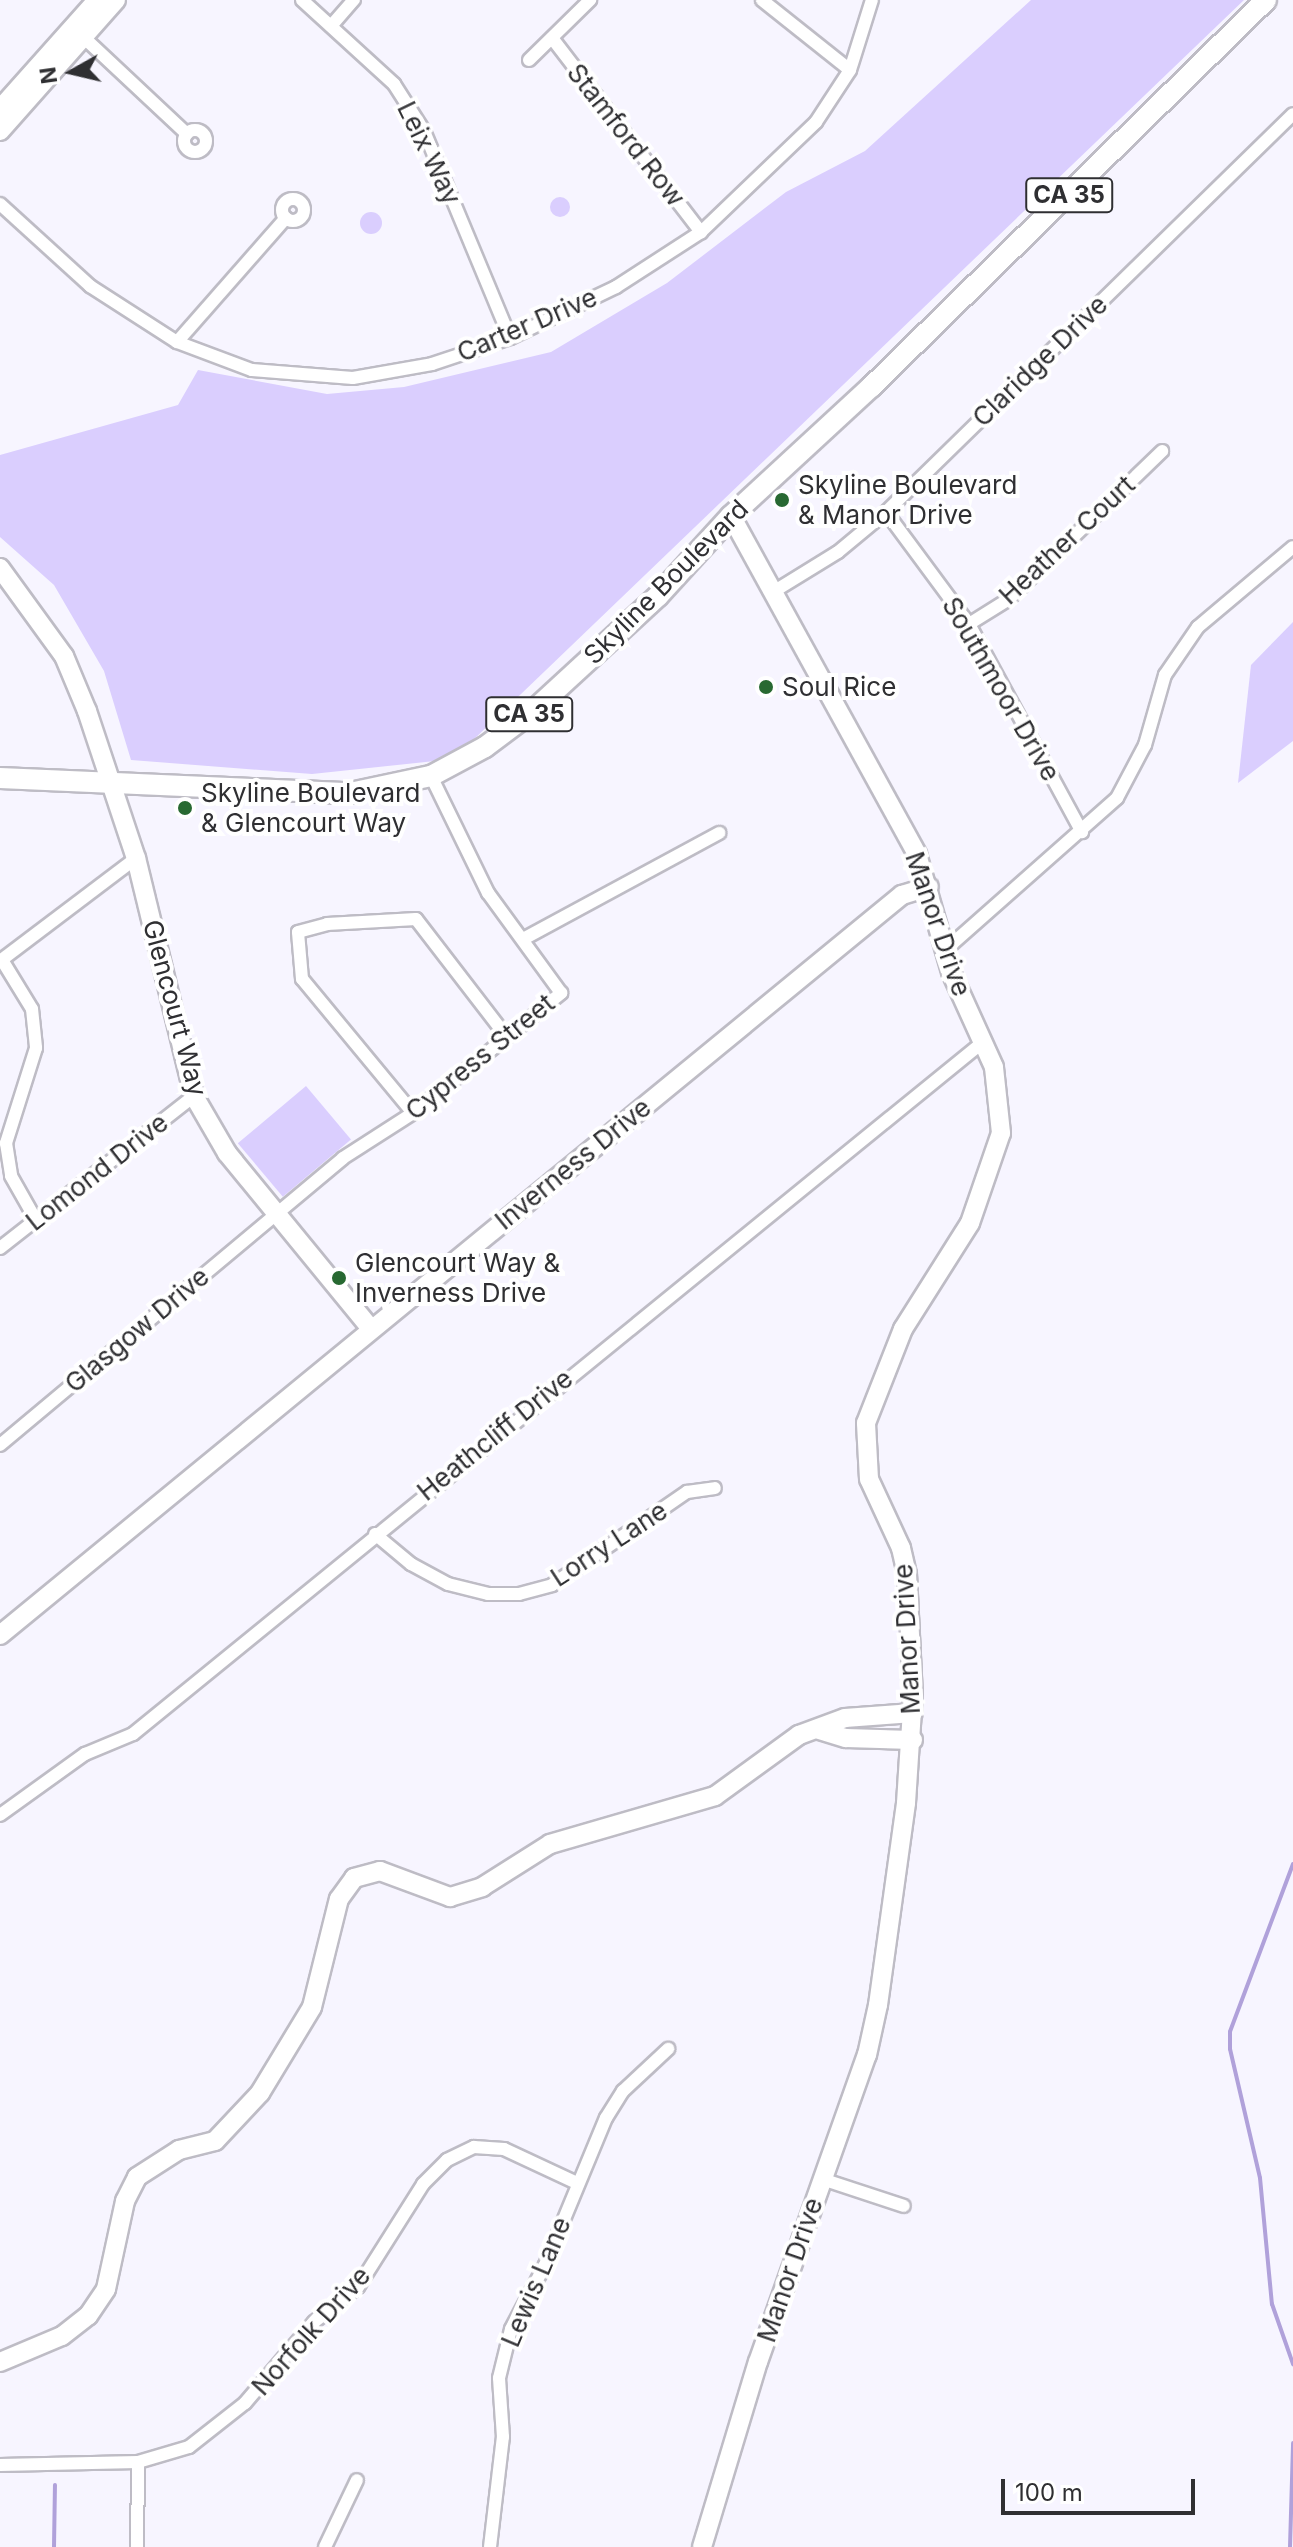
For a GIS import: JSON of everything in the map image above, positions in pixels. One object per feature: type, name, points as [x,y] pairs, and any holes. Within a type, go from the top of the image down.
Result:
[{"type":"main road","name":"Skyline Boulevard","points":[[0,778],[109,779],[350,793],[431,776],[485,747],[533,711],[658,596],[731,516],[893,365],[1266,0]]},
{"type":"street","points":[[0,131],[78,32],[97,0]]},
{"type":"street","points":[[0,109],[78,32],[116,0]]},
{"type":"street","name":"Leix Way","points":[[302,0],[394,84],[424,131],[510,338]]},
{"type":"street","points":[[331,26],[354,0]]},
{"type":"street","points":[[529,60],[590,0]]},
{"type":"street","points":[[762,0],[850,70]]},
{"type":"street","name":"Carter Drive","points":[[0,204],[90,286],[177,342],[252,370],[353,378],[432,364],[510,338],[616,287],[701,232],[816,122],[850,70],[872,0]]},
{"type":"street","points":[[78,32],[187,134]]},
{"type":"street","name":"Stamford Row","points":[[552,38],[701,232]]},
{"type":"street","name":"Claridge Drive","points":[[773,592],[838,552],[886,512],[1293,114]]},
{"type":"street","points":[[177,342],[286,218]]},
{"type":"street","name":"Heather Court","points":[[969,624],[1009,599],[1162,451]]},
{"type":"street","name":"Southmoor Drive","points":[[886,512],[969,624],[1082,832]]},
{"type":"street","name":"Manor Drive","points":[[702,2547],[758,2362],[873,2031],[913,1740],[913,1713],[907,1574],[901,1548],[869,1479],[863,1443],[871,1401],[892,1350],[970,1223],[997,1153],[999,1089],[983,1042],[944,951],[929,887],[917,854],[731,516]]},
{"type":"street","points":[[944,951],[1117,798],[1145,745],[1165,675],[1198,627],[1293,547]]},
{"type":"street","name":"Glencourt Way","points":[[0,568],[64,656],[136,858],[194,1096],[227,1153],[371,1329]]},
{"type":"street","name":"Cypress Street","points":[[275,1214],[343,1158],[413,1113],[561,993],[525,938],[488,893],[431,776]]},
{"type":"street","points":[[525,938],[719,833]]},
{"type":"street","points":[[36,1220],[11,1176],[6,1143],[36,1048],[32,1009],[1,960],[136,858]]},
{"type":"street","name":"Inverness Drive","points":[[0,1635],[902,895],[929,887]]},
{"type":"street","points":[[413,1113],[302,979],[298,932],[327,924],[416,919],[507,1037]]},
{"type":"street","name":"Heathcliff Drive","points":[[0,1815],[85,1754],[133,1734],[983,1042]]},
{"type":"street","name":"Lomond Drive","points":[[0,1248],[194,1096]]},
{"type":"street","name":"Glasgow Drive","points":[[0,1445],[275,1214]]},
{"type":"street","name":"Lorry Lane","points":[[375,1534],[411,1564],[448,1584],[488,1594],[519,1594],[552,1585],[687,1492],[715,1488]]},
{"type":"street","points":[[0,2362],[62,2336],[88,2316],[106,2289],[125,2201],[137,2177],[179,2150],[215,2141],[260,2093],[312,2007],[339,1899],[354,1878],[380,1871],[450,1897],[482,1887],[550,1844],[715,1796],[732,1788],[785,1741],[845,1718],[913,1713]]},
{"type":"street","points":[[819,1730],[846,1738],[913,1740]]},
{"type":"street","name":"Lewis Lane","points":[[490,2547],[503,2437],[499,2378],[511,2329],[545,2265],[577,2183],[623,2091],[668,2049]]},
{"type":"street","name":"Norfolk Drive","points":[[0,2465],[138,2462],[189,2447],[245,2403],[314,2322],[358,2287],[423,2184],[447,2160],[474,2147],[504,2149],[577,2183]]},
{"type":"street","points":[[822,2179],[904,2206]]},
{"type":"street","points":[[137,2547],[138,2462]]},
{"type":"street","points":[[325,2547],[357,2480]]},
{"type":"shaded area","points":[[1031,0],[1244,0],[470,743],[435,761],[312,774],[131,760],[104,671],[54,585],[0,537],[0,455],[178,405],[198,370],[327,394],[404,387],[551,352],[667,283],[786,192],[865,151]]},
{"type":"shaded area","points":[[556,197],[564,197],[570,207],[564,217],[556,217],[550,211],[550,203]]},
{"type":"shaded area","points":[[371,212],[379,215],[382,223],[379,231],[371,234],[363,231],[360,223],[363,215]]},
{"type":"shaded area","points":[[1293,622],[1293,741],[1238,783],[1251,665]]},
{"type":"shaded area","points":[[306,1086],[351,1140],[283,1197],[238,1143]]},
{"type":"waterway","points":[[1293,1864],[1230,2032],[1230,2049],[1260,2178],[1272,2304],[1293,2364]]},
{"type":"waterway","points":[[1290,2547],[1293,2443]]},
{"type":"waterway","points":[[54,2547],[55,2485]]},
{"type":"place","name":"Skyline Boulevard & Manor Drive","points":[[782,500]]},
{"type":"place","name":"Soul Rice","points":[[766,687]]},
{"type":"place","name":"Skyline Boulevard & Glencourt Way","points":[[185,808]]},
{"type":"place","name":"Glencourt Way & Inverness Drive","points":[[339,1278]]}]
